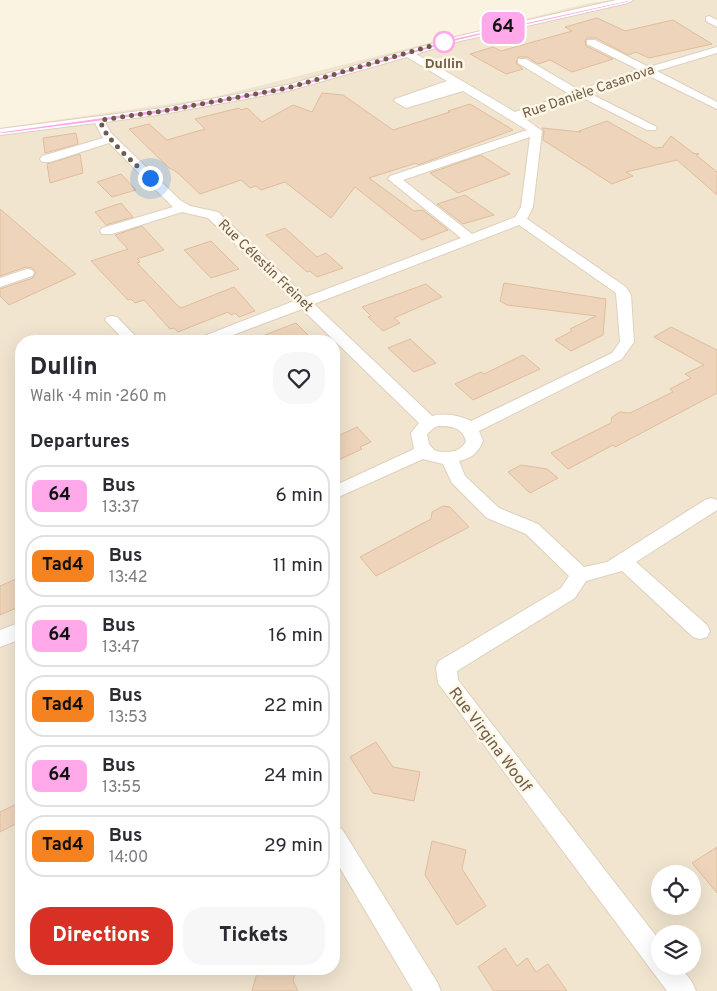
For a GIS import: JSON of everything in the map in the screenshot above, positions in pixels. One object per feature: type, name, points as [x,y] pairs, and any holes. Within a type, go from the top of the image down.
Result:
[{"type":"street","points":[[0,132],[163,111],[288,88],[407,53],[537,20],[628,0]]},
{"type":"street","points":[[591,42],[717,106]]},
{"type":"street","name":"Rue Danièle Casanova","points":[[514,116],[717,50]]},
{"type":"street","points":[[407,53],[514,116]]},
{"type":"street","points":[[522,61],[551,77],[553,81],[651,128]]},
{"type":"street","name":"Rue Danièle Casanova","points":[[514,116],[536,131],[526,207],[520,220]]},
{"type":"street","points":[[101,120],[102,126],[111,139],[181,208],[107,231]]},
{"type":"street","points":[[472,240],[394,179],[536,131]]},
{"type":"street","points":[[46,158],[111,139]]},
{"type":"street","name":"Rue Célestin Freinet","points":[[181,208],[214,215],[339,335]]},
{"type":"street","points":[[220,335],[472,240],[520,220],[622,290],[624,295],[627,342],[617,356],[469,429]]},
{"type":"street","points":[[0,283],[28,273]]},
{"type":"street","points":[[112,320],[126,335]]},
{"type":"street","name":"Rue Célestin Freinet","points":[[340,336],[429,423]]},
{"type":"street","points":[[439,420],[450,420],[461,423],[469,429],[473,435],[474,442],[472,448],[459,457],[450,459],[432,456],[420,446],[419,433],[429,423],[439,420]]},
{"type":"street","points":[[340,490],[425,452]]},
{"type":"street","points":[[450,459],[458,479],[493,513],[532,529],[580,575],[612,568],[711,505]]},
{"type":"street","points":[[623,561],[700,631]]},
{"type":"street","name":"Rue Virgina Woolf","points":[[580,575],[568,593],[446,668],[448,683],[651,949]]},
{"type":"street","points":[[0,639],[15,633]]},
{"type":"street","points":[[340,847],[428,991]]},
{"type":"street","points":[[671,975],[683,991]]},
{"type":"shaded area","points":[[613,0],[717,0],[717,991],[0,991],[0,128],[210,98],[589,3]]},
{"type":"building","points":[[597,18],[625,31],[673,20],[712,44],[649,58],[636,52],[628,55],[596,38],[587,38],[585,40],[586,46],[613,59],[572,72],[550,60],[538,64],[527,57],[518,57],[516,63],[523,69],[506,74],[470,54],[493,47],[501,51],[572,31],[565,27]]},
{"type":"building","points":[[322,93],[343,95],[393,130],[470,104],[513,130],[418,165],[416,163],[369,178],[414,211],[423,210],[448,230],[422,240],[355,187],[331,218],[285,182],[261,190],[256,186],[250,188],[241,180],[200,194],[179,174],[170,169],[129,129],[149,124],[167,140],[205,129],[195,119],[239,108],[241,110],[247,108],[262,122],[293,105],[312,112]]},
{"type":"building","points":[[607,121],[655,148],[664,147],[671,136],[693,153],[699,154],[696,155],[717,172],[717,195],[677,160],[626,172],[633,176],[612,184],[543,140],[544,131],[542,128],[581,132],[579,131]]},
{"type":"building","points":[[76,133],[78,144],[45,153],[43,138]]},
{"type":"building","points":[[80,154],[83,173],[50,183],[47,164]]},
{"type":"building","points":[[481,155],[510,174],[458,193],[430,173]]},
{"type":"building","points":[[121,174],[136,190],[112,197],[97,182]]},
{"type":"building","points":[[465,195],[494,215],[463,224],[437,204]]},
{"type":"building","points":[[121,203],[133,217],[106,225],[95,212]]},
{"type":"building","points":[[0,209],[76,274],[9,305],[0,296],[0,289],[33,278],[36,272],[32,268],[26,267],[0,276]]},
{"type":"building","points":[[142,226],[164,250],[137,259],[140,262],[137,263],[178,306],[181,308],[234,287],[255,311],[239,317],[235,313],[231,315],[228,312],[178,332],[174,328],[170,329],[144,300],[135,303],[131,299],[128,300],[91,261],[128,249],[115,235]]},
{"type":"building","points":[[285,228],[317,257],[326,253],[343,268],[317,277],[310,271],[307,272],[266,235]]},
{"type":"building","points":[[211,241],[239,269],[211,278],[184,250]]},
{"type":"building","points":[[504,283],[606,299],[603,335],[571,351],[555,340],[572,331],[570,329],[596,316],[507,305],[500,301]]},
{"type":"building","points":[[426,284],[442,297],[394,318],[400,323],[383,331],[368,317],[371,316],[362,307]]},
{"type":"building","points":[[296,323],[308,335],[265,335]]},
{"type":"building","points":[[671,327],[717,350],[717,393],[615,447],[613,445],[568,469],[551,453],[611,423],[612,417],[620,412],[630,413],[673,392],[670,389],[691,378],[685,374],[704,365],[654,337]]},
{"type":"building","points":[[410,339],[436,363],[414,372],[388,348]]},
{"type":"building","points":[[523,355],[540,369],[473,400],[455,384],[481,372],[484,374]]},
{"type":"building","points":[[357,427],[371,442],[360,447],[362,449],[340,459],[340,435]]},
{"type":"building","points":[[521,465],[547,469],[558,478],[530,493],[508,472]]},
{"type":"building","points":[[443,506],[450,507],[469,527],[376,576],[360,557],[431,519],[432,512]]},
{"type":"building","points":[[15,579],[15,609],[0,615],[0,586]]},
{"type":"building","points":[[376,742],[393,767],[420,772],[414,801],[373,793],[350,757]]},
{"type":"building","points":[[15,805],[15,824],[0,832],[0,812]]},
{"type":"building","points":[[432,841],[466,850],[462,869],[486,906],[457,925],[425,875]]},
{"type":"building","points":[[717,847],[717,893],[701,874],[701,865],[694,865],[692,863]]},
{"type":"building","points":[[505,948],[517,966],[527,958],[536,972],[548,964],[567,991],[494,991],[478,967]]},
{"type":"building","points":[[256,975],[294,975],[293,981],[298,991],[252,991]]},
{"type":"bus line","name":"64","points":[[0,132],[163,111],[288,88],[458,39],[628,0]]},
{"type":"place","name":"Dullin","points":[[444,42]]},
{"type":"route","points":[[150,178],[107,135],[100,124],[101,120],[163,111],[288,88],[444,42]]}]
